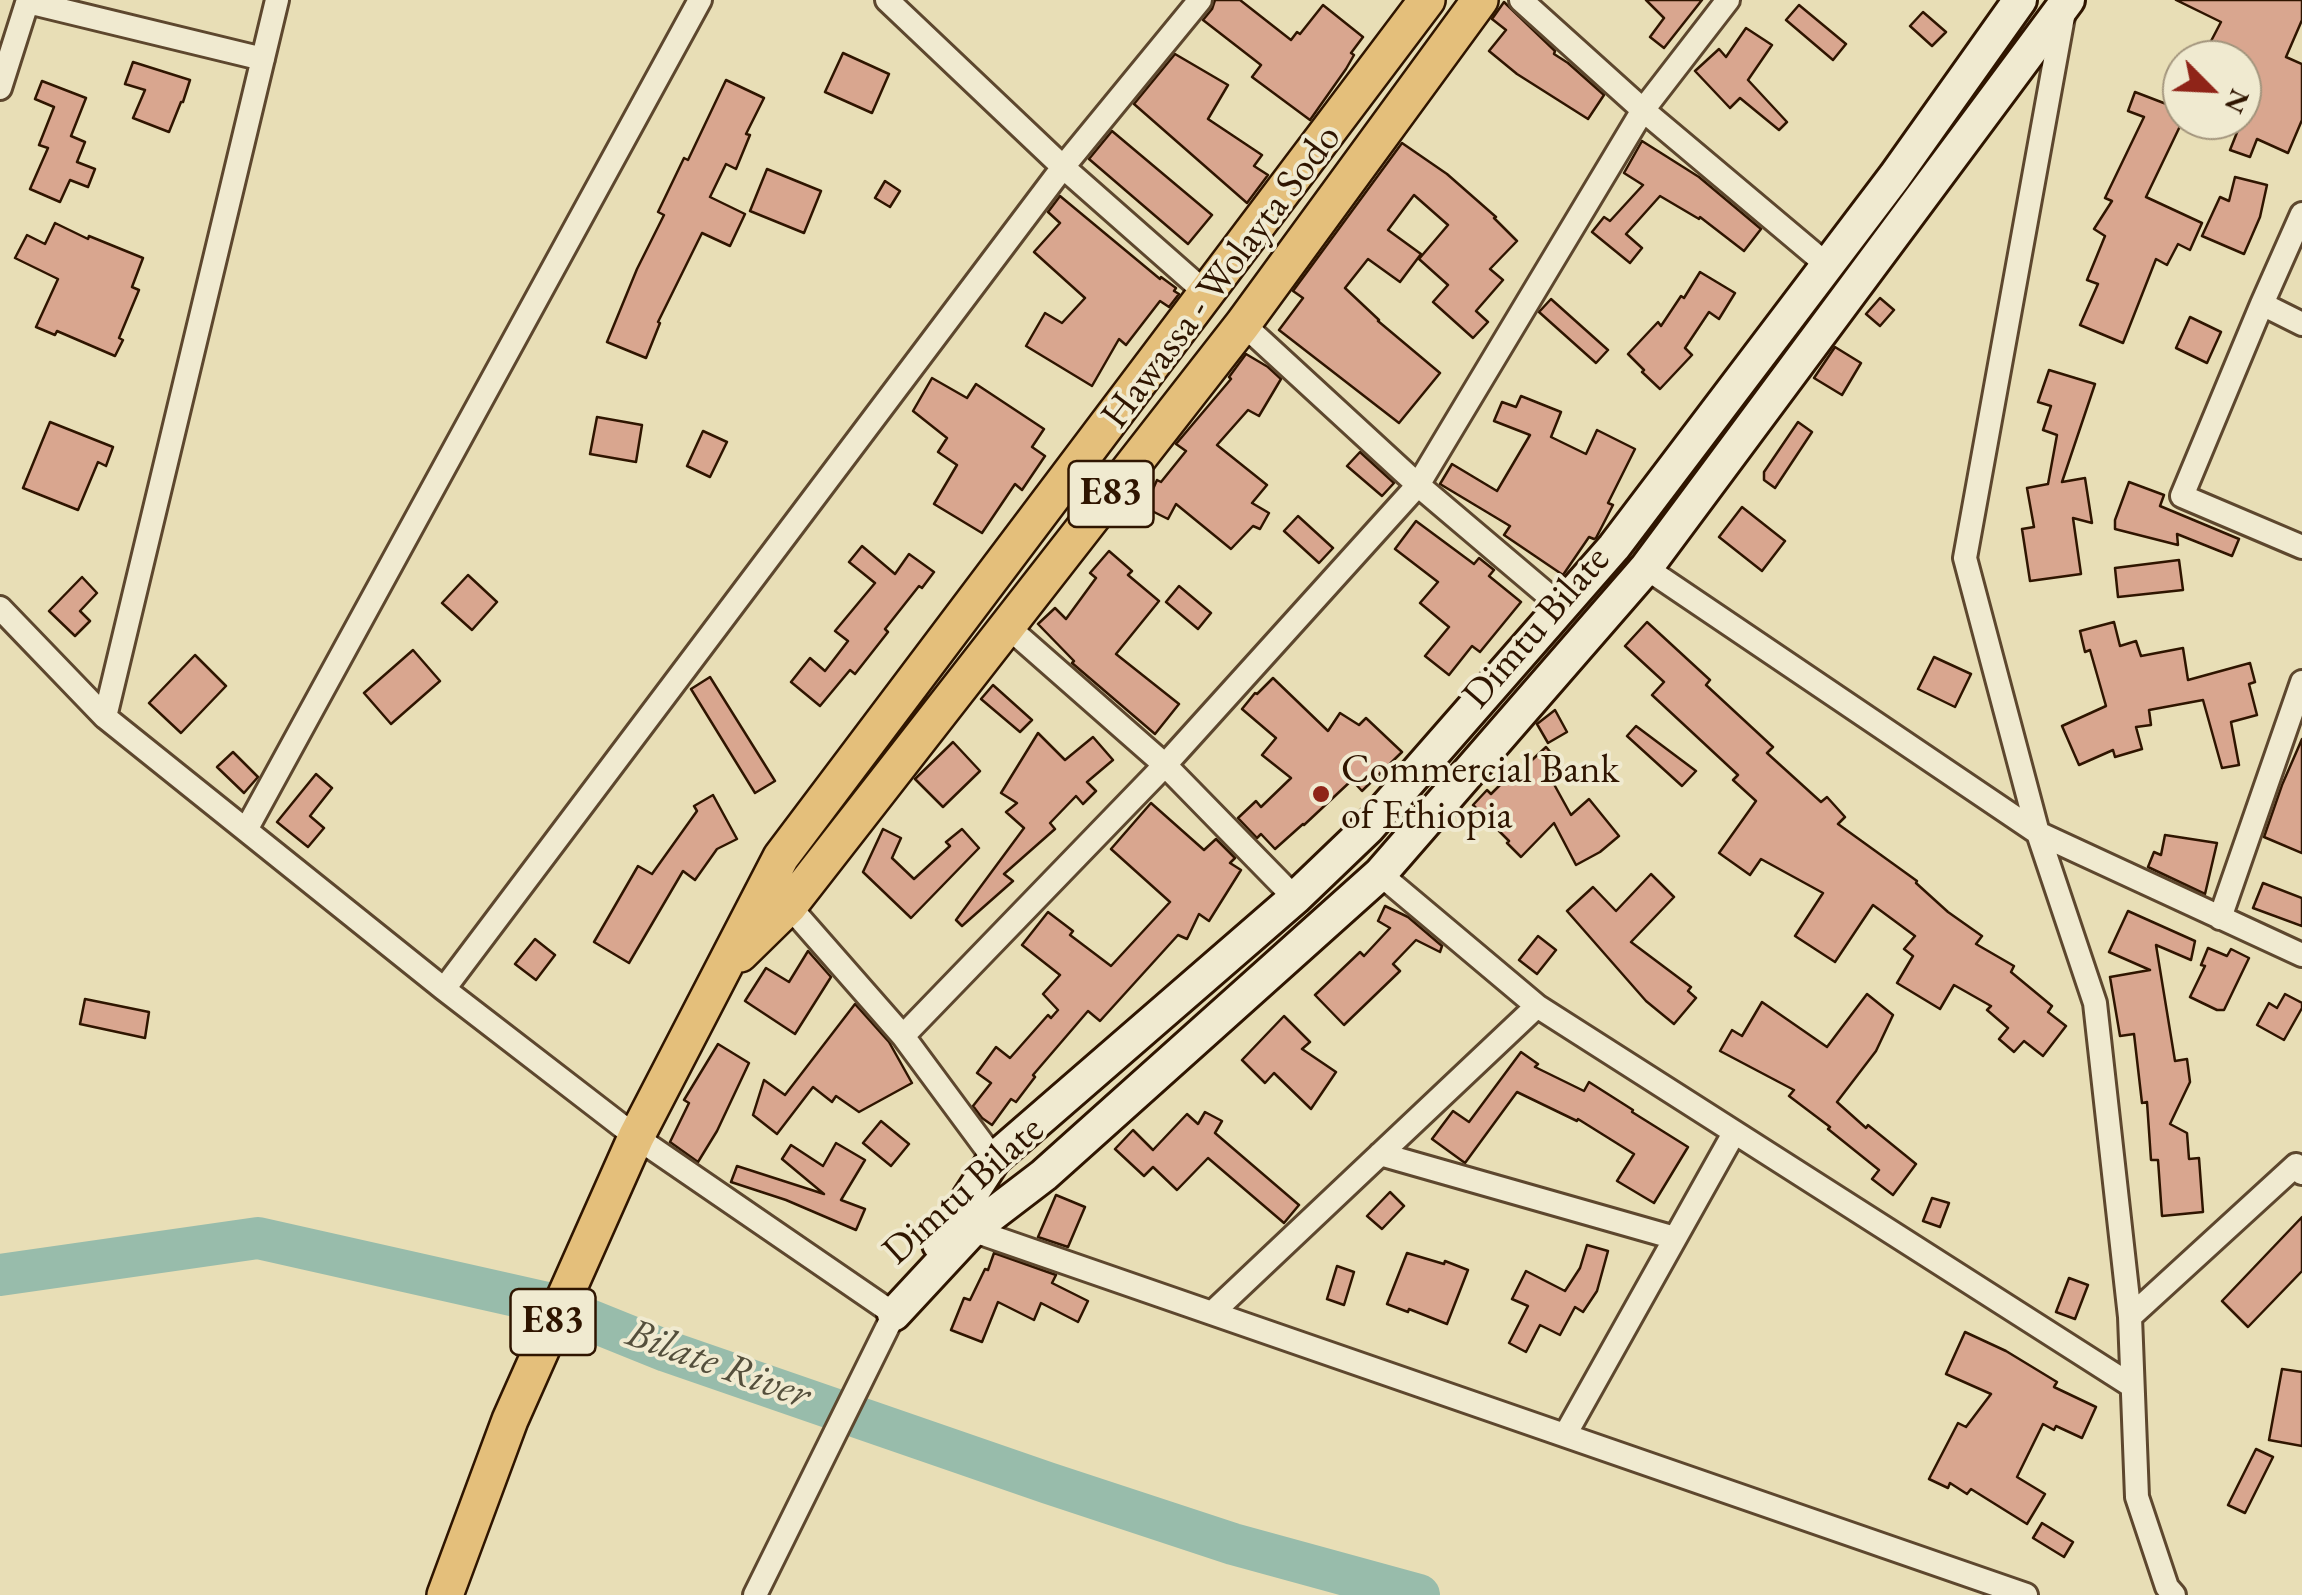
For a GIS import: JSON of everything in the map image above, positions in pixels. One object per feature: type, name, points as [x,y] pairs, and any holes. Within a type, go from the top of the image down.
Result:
[{"type":"main road","name":"Hawassa - Wolayta Sodo","points":[[445,1595],[510,1420],[636,1136],[781,857],[1427,0]]},
{"type":"main road","name":"Hawassa - Wolayta Sodo","points":[[721,972],[789,906],[1008,627],[1243,324],[1480,0]]},
{"type":"main road","points":[[894,1314],[994,1159],[1295,898],[1368,828],[1614,547],[1895,176],[2020,0]]},
{"type":"main road","name":"Dimtu Bilate","points":[[894,1314],[972,1230],[1044,1175],[1380,874],[1646,568],[2067,2]]},
{"type":"main road","points":[[1206,293],[1243,324]]},
{"type":"main road","points":[[975,599],[1008,627]]},
{"type":"street","points":[[106,717],[276,0]]},
{"type":"street","points":[[246,830],[700,0]]},
{"type":"street","points":[[887,0],[1206,293]]},
{"type":"street","points":[[444,989],[1064,166],[1200,0]]},
{"type":"street","points":[[1522,0],[1643,110],[1826,264]]},
{"type":"street","points":[[903,1036],[1165,765],[1418,485],[1643,110],[1728,0]]},
{"type":"street","points":[[0,88],[28,1],[262,59]]},
{"type":"street","points":[[2067,2],[1965,558],[2038,833],[2094,1002],[2130,1317],[2137,1497],[2167,1587],[2174,1595]]},
{"type":"street","points":[[2302,214],[2182,496],[2302,547]]},
{"type":"street","points":[[2262,304],[2302,324]]},
{"type":"street","points":[[1243,324],[1418,485],[1562,607]]},
{"type":"street","points":[[1646,568],[2038,833],[2302,955]]},
{"type":"street","points":[[0,608],[106,717],[444,989],[636,1136],[894,1314],[755,1595]]},
{"type":"street","points":[[1008,627],[1165,765],[1295,898]]},
{"type":"street","points":[[2220,918],[2302,682]]},
{"type":"street","points":[[1380,874],[1537,1006],[2132,1386]]},
{"type":"street","points":[[789,906],[903,1036],[994,1159]]},
{"type":"street","points":[[1212,1313],[1537,1006]]},
{"type":"street","points":[[1565,1435],[1734,1133]]},
{"type":"street","points":[[1380,1154],[1675,1238]]},
{"type":"street","points":[[2130,1317],[2296,1165],[2302,1174]]},
{"type":"street","points":[[972,1230],[2026,1595]]},
{"type":"building","points":[[1215,0],[1240,0],[1291,40],[1323,5],[1363,37],[1310,120],[1252,77],[1261,65],[1203,20]]},
{"type":"building","points":[[1646,0],[1702,0],[1664,48],[1650,37],[1664,18]]},
{"type":"building","points":[[2176,0],[2302,0],[2302,20],[2286,57],[2302,64],[2302,120],[2288,153],[2259,140],[2262,40],[2212,40],[2221,22]]},
{"type":"building","points":[[1504,2],[1554,54],[1604,95],[1588,119],[1517,74],[1489,51],[1506,30],[1492,19]]},
{"type":"building","points":[[1799,5],[1846,44],[1833,60],[1786,20]]},
{"type":"building","points":[[1923,12],[1946,32],[1932,46],[1910,26]]},
{"type":"building","points":[[1746,28],[1772,45],[1748,80],[1787,122],[1779,130],[1740,98],[1730,108],[1695,71],[1719,49],[1726,57]]},
{"type":"building","points":[[843,53],[889,74],[872,113],[825,92]]},
{"type":"building","points":[[1175,54],[1228,85],[1208,119],[1262,155],[1254,166],[1268,175],[1247,203],[1134,104]]},
{"type":"building","points":[[133,62],[190,80],[169,132],[133,118],[145,90],[125,84]]},
{"type":"building","points":[[726,80],[764,98],[746,134],[750,135],[736,169],[726,164],[710,197],[745,214],[730,246],[702,233],[658,322],[646,358],[607,342],[664,215],[658,212]]},
{"type":"building","points":[[42,81],[86,98],[71,136],[85,142],[77,162],[95,169],[88,187],[70,180],[60,202],[30,189],[48,148],[39,145],[54,107],[35,99]]},
{"type":"building","points":[[2135,92],[2162,102],[2162,140],[2173,140],[2146,197],[2202,223],[2190,250],[2178,244],[2167,265],[2156,259],[2123,343],[2080,325],[2098,284],[2087,280],[2105,236],[2094,229],[2112,201],[2105,198],[2144,117],[2128,111]]},
{"type":"building","points":[[1112,131],[1212,215],[1188,244],[1089,159]]},
{"type":"building","points":[[2234,140],[2257,140],[2250,157],[2230,150]]},
{"type":"building","points":[[1642,141],[1699,177],[1761,229],[1744,251],[1700,217],[1660,196],[1626,234],[1642,248],[1630,263],[1592,232],[1604,217],[1610,221],[1643,185],[1624,173]]},
{"type":"building","points":[[1402,143],[1447,174],[1517,241],[1490,269],[1503,280],[1476,311],[1488,322],[1473,338],[1433,302],[1448,285],[1419,259],[1448,225],[1414,195],[1388,230],[1421,254],[1400,282],[1368,259],[1345,288],[1440,373],[1399,423],[1279,330],[1303,298],[1293,291]]},
{"type":"building","points":[[767,169],[821,191],[804,233],[750,211]]},
{"type":"building","points":[[2235,177],[2267,185],[2260,217],[2244,254],[2202,236],[2220,197],[2229,201]]},
{"type":"building","points":[[885,181],[900,191],[890,207],[875,198]]},
{"type":"building","points":[[1060,196],[1179,294],[1169,307],[1160,301],[1126,345],[1119,339],[1092,386],[1026,346],[1045,313],[1062,323],[1085,298],[1034,252],[1060,223],[1048,212]]},
{"type":"building","points":[[55,223],[143,258],[132,287],[139,290],[115,356],[57,331],[55,335],[36,327],[58,279],[15,258],[27,235],[45,244]]},
{"type":"building","points":[[1700,272],[1735,293],[1719,319],[1709,312],[1685,348],[1692,355],[1660,389],[1628,354],[1658,322],[1661,326]]},
{"type":"building","points":[[1880,298],[1894,310],[1880,326],[1866,314]]},
{"type":"building","points":[[1551,299],[1608,350],[1596,363],[1539,312]]},
{"type":"building","points":[[2190,317],[2221,332],[2207,363],[2176,348]]},
{"type":"building","points":[[1835,347],[1861,363],[1842,395],[1814,378]]},
{"type":"building","points":[[1246,354],[1281,379],[1259,416],[1248,410],[1217,445],[1267,485],[1252,503],[1269,513],[1260,529],[1253,526],[1231,549],[1176,504],[1168,519],[1132,501],[1145,485],[1153,489],[1157,480],[1161,482],[1186,451],[1176,444],[1231,379]]},
{"type":"building","points":[[2049,370],[2095,384],[2062,482],[2085,478],[2092,523],[2073,518],[2081,574],[2030,581],[2022,529],[2034,527],[2027,488],[2048,484],[2057,435],[2043,430],[2051,406],[2038,402]]},
{"type":"building","points":[[932,378],[967,398],[976,384],[1044,429],[1032,447],[1045,456],[1022,490],[1015,484],[982,533],[934,504],[957,465],[938,452],[947,438],[913,411]]},
{"type":"building","points":[[1521,396],[1561,412],[1551,437],[1586,454],[1597,430],[1635,449],[1608,503],[1613,505],[1596,538],[1589,537],[1563,575],[1504,535],[1510,526],[1440,484],[1452,464],[1497,491],[1530,435],[1494,421],[1502,402],[1516,407]]},
{"type":"building","points":[[597,417],[642,425],[636,462],[590,454]]},
{"type":"building","points":[[50,422],[113,447],[106,466],[98,462],[78,510],[23,488]]},
{"type":"building","points":[[1798,422],[1812,432],[1775,488],[1764,480],[1764,472]]},
{"type":"building","points":[[703,431],[727,442],[710,477],[687,466]]},
{"type":"building","points":[[1360,452],[1394,483],[1382,496],[1347,466]]},
{"type":"building","points":[[2129,482],[2164,495],[2160,506],[2239,539],[2232,556],[2177,534],[2178,545],[2115,529]]},
{"type":"building","points":[[1742,507],[1785,541],[1762,571],[1719,537]]},
{"type":"building","points":[[1298,516],[1333,548],[1319,563],[1284,531]]},
{"type":"building","points":[[1416,521],[1474,564],[1479,558],[1494,570],[1489,576],[1521,602],[1480,652],[1472,646],[1449,675],[1425,656],[1449,627],[1420,603],[1438,582],[1395,549]]},
{"type":"building","points":[[862,546],[895,574],[909,554],[934,572],[885,629],[888,632],[855,674],[850,670],[820,706],[791,682],[810,658],[825,671],[848,641],[835,631],[875,583],[849,562]]},
{"type":"building","points":[[1109,551],[1132,571],[1128,575],[1159,601],[1116,654],[1179,704],[1155,734],[1072,663],[1038,624],[1055,608],[1066,619],[1096,578],[1090,573]]},
{"type":"building","points":[[2179,560],[2183,590],[2118,597],[2115,568]]},
{"type":"building","points":[[468,575],[497,602],[472,630],[442,603]]},
{"type":"building","points":[[82,577],[97,593],[80,611],[90,621],[75,636],[49,611]]},
{"type":"building","points":[[1179,586],[1211,613],[1198,629],[1166,602]]},
{"type":"building","points":[[1647,622],[1710,680],[1706,685],[1773,747],[1767,753],[1821,802],[1827,797],[1845,817],[1838,824],[1917,881],[1948,912],[1982,936],[1976,944],[2014,966],[2011,972],[2052,1006],[2048,1012],[2066,1026],[2043,1056],[2024,1041],[2014,1052],[1999,1039],[2008,1028],[1987,1010],[1991,1006],[1954,985],[1940,1009],[1897,983],[1913,956],[1904,949],[1915,936],[1873,905],[1835,962],[1795,936],[1823,893],[1761,859],[1750,875],[1719,853],[1756,801],[1733,780],[1738,775],[1652,695],[1664,682],[1625,646]]},
{"type":"building","points":[[2114,622],[2120,646],[2136,641],[2141,656],[2183,648],[2188,680],[2250,663],[2255,682],[2249,684],[2257,715],[2231,722],[2239,765],[2222,768],[2203,700],[2149,710],[2151,725],[2136,727],[2142,749],[2115,757],[2113,750],[2079,765],[2062,726],[2106,706],[2090,650],[2085,652],[2080,631]]},
{"type":"building","points":[[413,650],[440,681],[391,724],[364,693]]},
{"type":"building","points":[[195,655],[226,686],[181,733],[149,703]]},
{"type":"building","points":[[1934,657],[1971,674],[1955,707],[1918,689]]},
{"type":"building","points":[[710,677],[775,781],[755,793],[691,689]]},
{"type":"building","points":[[1273,678],[1328,731],[1340,713],[1359,725],[1366,718],[1402,752],[1362,791],[1352,780],[1275,849],[1261,834],[1257,838],[1238,818],[1256,801],[1261,807],[1291,778],[1262,755],[1276,738],[1242,709]]},
{"type":"building","points":[[993,685],[1032,720],[1020,732],[981,699]]},
{"type":"building","points":[[1555,710],[1567,732],[1548,743],[1537,724]]},
{"type":"building","points":[[1636,726],[1696,771],[1682,786],[1627,736]]},
{"type":"building","points":[[1038,733],[1065,760],[1093,737],[1113,760],[1087,782],[1096,791],[1083,804],[1076,796],[1050,823],[1055,829],[1004,874],[1013,881],[962,926],[956,920],[1024,828],[1006,812],[1017,803],[1001,793]]},
{"type":"building","points":[[2302,739],[2302,853],[2264,837]]},
{"type":"building","points":[[953,742],[980,771],[943,807],[915,779]]},
{"type":"building","points":[[1546,747],[1562,766],[1550,777],[1571,815],[1589,799],[1619,836],[1576,865],[1554,823],[1521,857],[1473,805],[1487,790],[1491,794]]},
{"type":"building","points":[[233,752],[258,777],[244,793],[217,767]]},
{"type":"building","points":[[316,774],[332,788],[310,816],[324,828],[308,847],[277,822]]},
{"type":"building","points":[[713,795],[737,839],[717,849],[695,880],[683,871],[629,963],[594,942],[638,866],[652,874],[697,811],[694,806]]},
{"type":"building","points":[[1151,803],[1204,850],[1216,839],[1235,858],[1230,863],[1241,870],[1209,921],[1199,914],[1187,939],[1178,935],[1100,1021],[1088,1011],[1033,1075],[1016,1102],[1011,1099],[992,1125],[973,1106],[991,1083],[977,1073],[996,1047],[1010,1058],[1048,1015],[1051,1018],[1058,1010],[1043,994],[1060,975],[1022,945],[1048,912],[1073,931],[1070,935],[1111,966],[1170,902],[1111,849]]},
{"type":"building","points":[[883,829],[901,838],[892,858],[914,879],[950,846],[946,842],[962,829],[979,848],[911,918],[863,872]]},
{"type":"building","points":[[2165,835],[2217,843],[2205,894],[2148,867],[2154,852],[2161,855]]},
{"type":"building","points":[[1651,874],[1674,897],[1631,942],[1691,987],[1688,991],[1696,998],[1674,1024],[1646,1001],[1567,911],[1593,887],[1616,911]]},
{"type":"building","points":[[2263,883],[2302,898],[2302,926],[2253,908]]},
{"type":"building","points":[[1385,906],[1408,917],[1442,946],[1440,952],[1416,940],[1393,964],[1400,971],[1344,1025],[1315,995],[1360,952],[1364,956],[1390,928],[1378,921]]},
{"type":"building","points":[[2128,911],[2195,941],[2191,960],[2156,945],[2175,1061],[2187,1059],[2190,1082],[2170,1124],[2187,1133],[2189,1159],[2199,1158],[2203,1212],[2162,1216],[2158,1160],[2151,1160],[2147,1102],[2142,1103],[2134,1034],[2120,1036],[2110,977],[2150,970],[2109,952]]},
{"type":"building","points":[[1538,936],[1556,950],[1537,974],[1519,960]]},
{"type":"building","points":[[535,939],[555,955],[536,980],[515,964]]},
{"type":"building","points":[[2208,948],[2227,956],[2231,949],[2249,958],[2224,1010],[2190,997],[2205,966],[2201,965]]},
{"type":"building","points":[[808,951],[831,977],[795,1034],[745,1001],[766,968],[789,982]]},
{"type":"building","points":[[1867,994],[1893,1015],[1876,1051],[1837,1102],[1916,1164],[1893,1195],[1872,1179],[1879,1170],[1789,1096],[1794,1090],[1720,1051],[1732,1030],[1742,1036],[1762,1002],[1827,1047]]},
{"type":"building","points":[[2285,994],[2302,1003],[2302,1008],[2284,1040],[2257,1025],[2269,1003],[2277,1008]]},
{"type":"building","points":[[85,999],[149,1012],[145,1038],[80,1024]]},
{"type":"building","points":[[855,1004],[889,1042],[912,1083],[859,1112],[836,1096],[832,1102],[813,1087],[777,1134],[753,1115],[764,1080],[785,1095]]},
{"type":"building","points":[[1284,1016],[1310,1042],[1302,1049],[1336,1072],[1311,1109],[1274,1073],[1265,1083],[1242,1060]]},
{"type":"building","points":[[718,1044],[749,1063],[698,1162],[670,1142],[689,1103],[684,1100]]},
{"type":"building","points":[[1521,1052],[1538,1064],[1535,1067],[1584,1091],[1589,1082],[1688,1147],[1654,1203],[1617,1181],[1634,1154],[1578,1119],[1517,1092],[1465,1163],[1432,1139],[1453,1111],[1469,1122]]},
{"type":"building","points":[[1205,1112],[1222,1121],[1215,1133],[1299,1205],[1284,1223],[1208,1158],[1177,1190],[1153,1167],[1144,1176],[1115,1149],[1133,1130],[1153,1150],[1187,1114],[1198,1124]]},
{"type":"building","points":[[881,1121],[909,1144],[891,1166],[863,1143]]},
{"type":"building","points":[[836,1143],[865,1160],[841,1200],[865,1209],[856,1230],[731,1182],[737,1166],[824,1194],[782,1159],[791,1145],[823,1166]]},
{"type":"building","points":[[1390,1192],[1404,1206],[1382,1229],[1367,1216]]},
{"type":"building","points":[[1056,1195],[1085,1207],[1068,1247],[1038,1237]]},
{"type":"building","points":[[1932,1198],[1949,1203],[1940,1227],[1923,1221]]},
{"type":"building","points":[[2302,1217],[2302,1271],[2248,1327],[2222,1301]]},
{"type":"building","points":[[1587,1245],[1608,1251],[1597,1291],[1583,1312],[1575,1307],[1560,1335],[1540,1325],[1526,1352],[1509,1343],[1528,1306],[1512,1299],[1526,1271],[1565,1291],[1580,1268]]},
{"type":"building","points":[[994,1253],[1056,1275],[1052,1283],[1088,1301],[1078,1322],[1041,1303],[1034,1320],[998,1302],[982,1342],[951,1330],[964,1298],[970,1300]]},
{"type":"building","points":[[1407,1253],[1468,1270],[1447,1324],[1387,1304]]},
{"type":"building","points":[[1337,1266],[1354,1272],[1344,1305],[1327,1299]]},
{"type":"building","points":[[2069,1278],[2088,1285],[2075,1319],[2056,1312]]},
{"type":"building","points":[[1965,1332],[2006,1351],[2057,1382],[2054,1387],[2096,1407],[2082,1438],[2043,1424],[2017,1477],[2045,1494],[2027,1524],[1971,1489],[1967,1494],[1950,1483],[1948,1488],[1929,1479],[1958,1423],[1966,1427],[1991,1394],[1946,1374]]},
{"type":"building","points":[[2282,1369],[2302,1372],[2302,1446],[2269,1440]]},
{"type":"building","points":[[2256,1449],[2273,1457],[2245,1513],[2228,1505]]},
{"type":"building","points":[[2042,1523],[2073,1542],[2064,1557],[2033,1538]]},
{"type":"waterway","name":"Bilate River","points":[[0,1275],[258,1238],[547,1303],[666,1351],[1048,1483],[1233,1544],[1419,1595]]},
{"type":"place","name":"Commercial Bank of Ethiopia","points":[[1321,794]]}]
